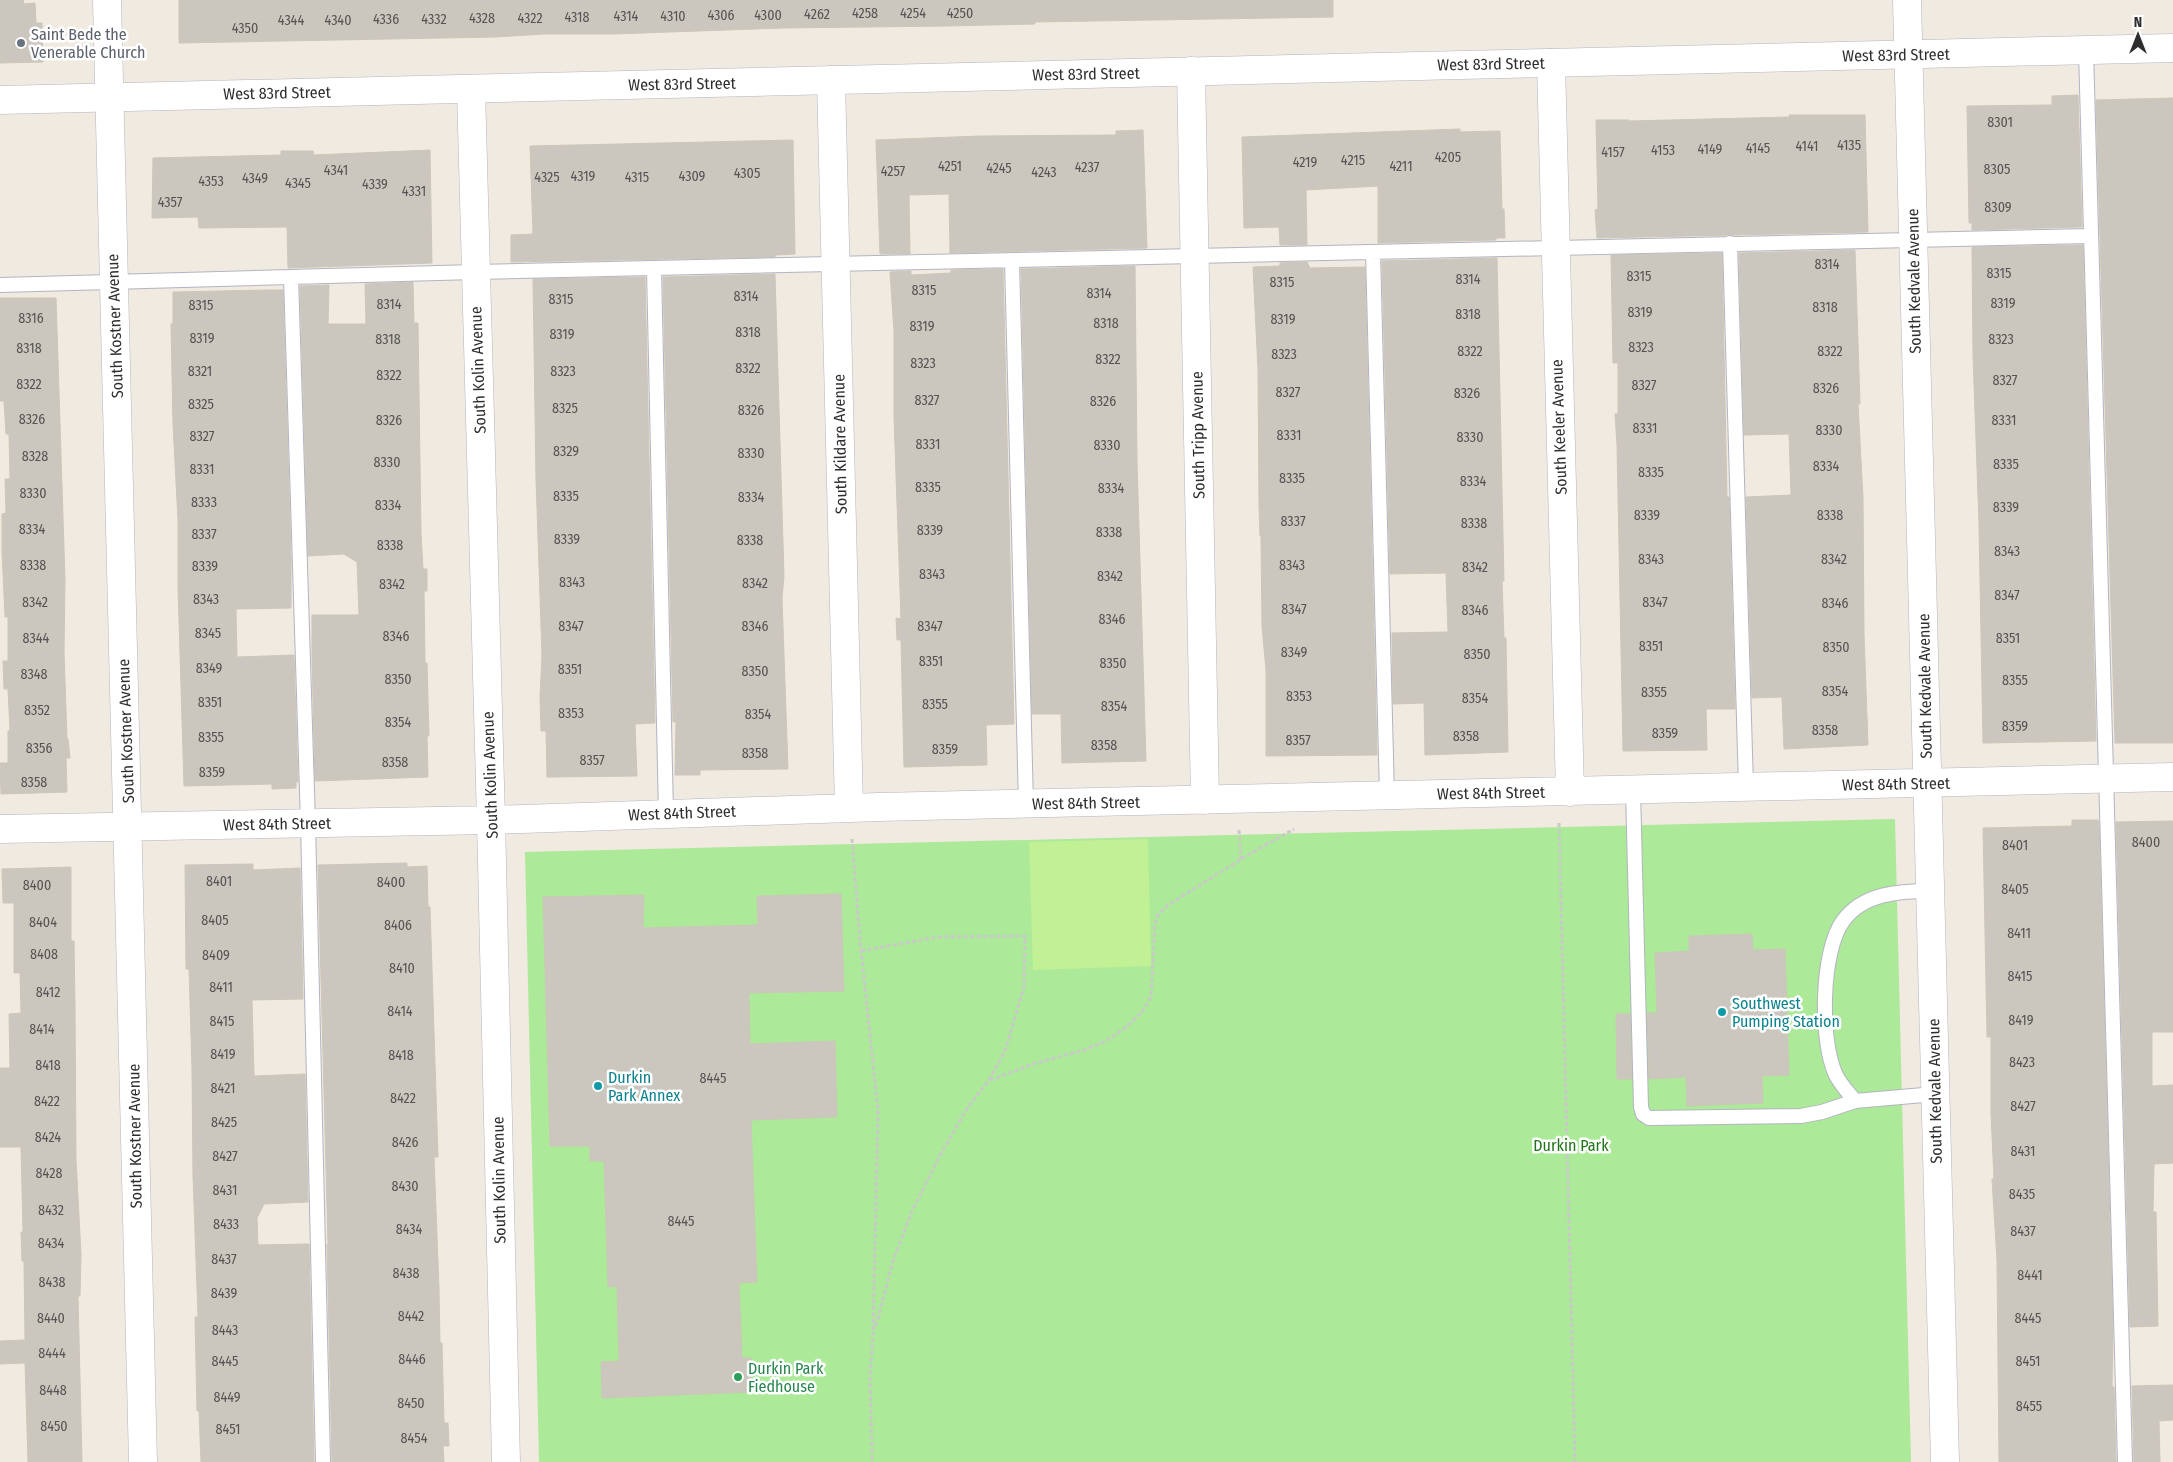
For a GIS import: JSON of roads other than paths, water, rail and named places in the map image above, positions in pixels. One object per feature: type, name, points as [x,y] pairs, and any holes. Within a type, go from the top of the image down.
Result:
[{"type":"street","name":"South Kostner Avenue","points":[[107,0],[143,1462]]},
{"type":"street","name":"South Kedvale Avenue","points":[[1907,0],[1945,1462]]},
{"type":"street","name":"West 83rd Street","points":[[0,100],[2173,48]]},
{"type":"street","name":"South Keeler Avenue","points":[[1551,63],[1554,247],[1570,792]]},
{"type":"street","name":"South Tripp Avenue","points":[[1191,71],[1205,800]]},
{"type":"street","name":"South Kildare Avenue","points":[[831,80],[849,808]]},
{"type":"street","name":"South Kolin Avenue","points":[[471,89],[506,1462]]},
{"type":"street","name":"West 84th Street","points":[[0,829],[491,820],[849,808],[2173,777]]},
{"type":"lane","points":[[2086,50],[2124,1462]]},
{"type":"lane","points":[[0,285],[475,272],[2091,236]]},
{"type":"lane","points":[[1730,243],[1746,787]]},
{"type":"lane","points":[[1373,252],[1387,796]]},
{"type":"lane","points":[[1012,261],[1026,804]]},
{"type":"lane","points":[[654,269],[666,814]]},
{"type":"lane","points":[[291,277],[308,823],[323,1462]]},
{"type":"lane","points":[[1633,790],[1641,1107],[1643,1114],[1649,1118],[1801,1116],[1822,1112],[1855,1101],[1935,1094]]},
{"type":"lane","points":[[1855,1101],[1835,1073],[1829,1053],[1826,1024],[1827,965],[1834,938],[1844,920],[1859,907],[1879,896],[1902,891],[1930,891]]},
{"type":"place","name":"Saint Bede the Venerable Church","points":[[21,43]]},
{"type":"place","name":"Southwest Pumping Station","points":[[1722,1012]]},
{"type":"place","name":"Durkin Park Annex","points":[[598,1086]]},
{"type":"place","name":"Durkin Park Fiedhouse","points":[[738,1377]]},
{"type":"park label","name":"Durkin Park","points":[[1571,1145]]}]
